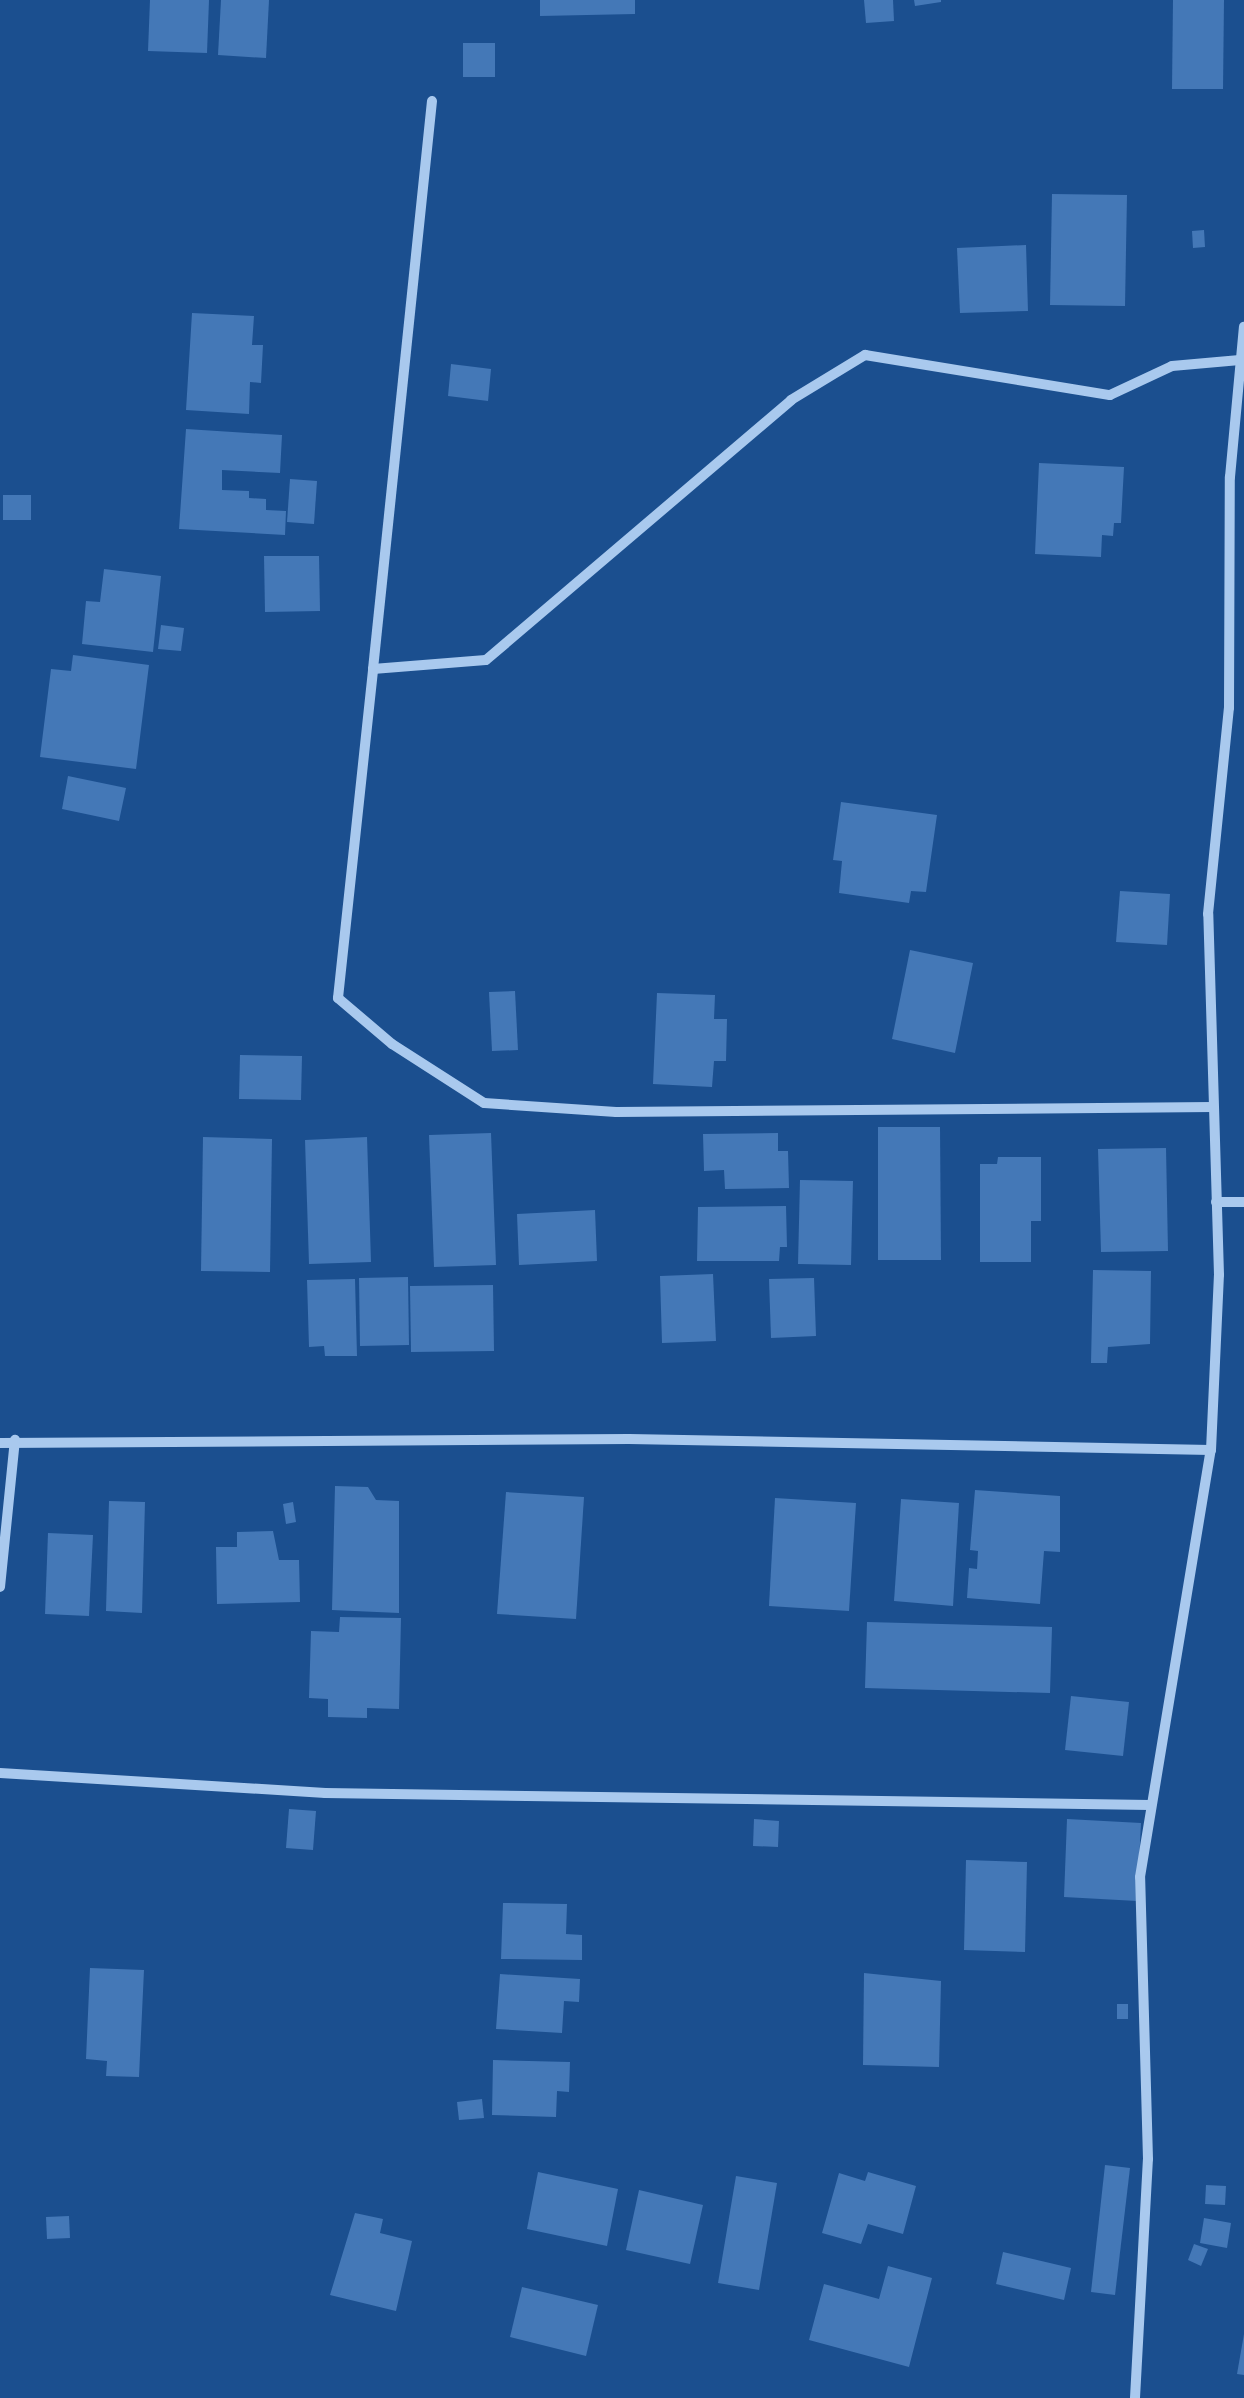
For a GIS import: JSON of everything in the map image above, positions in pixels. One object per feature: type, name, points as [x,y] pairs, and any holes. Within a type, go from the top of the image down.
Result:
[{"type":"street","points":[[432,101],[338,998],[392,1044],[484,1103],[616,1112],[1213,1108]]},
{"type":"street","points":[[1135,2398],[1148,2158],[1140,1877],[1211,1450],[1216,1202],[1208,914],[1230,690],[1230,477],[1244,327]]},
{"type":"street","points":[[373,669],[486,660],[791,400],[865,355],[1110,395],[1172,366],[1240,360]]},
{"type":"street","points":[[1230,477],[1244,478]]},
{"type":"street","points":[[1216,1202],[1244,1202]]},
{"type":"street","points":[[0,1443],[15,1440],[200,1445],[649,1439],[1211,1450]]},
{"type":"street","points":[[0,1587],[15,1440]]},
{"type":"street","points":[[0,1773],[325,1793],[1150,1804]]},
{"type":"building","points":[[150,0],[209,0],[207,53],[148,51]]},
{"type":"building","points":[[221,0],[269,0],[266,58],[218,55]]},
{"type":"building","points":[[540,0],[635,0],[635,14],[540,16]]},
{"type":"building","points":[[864,0],[893,0],[894,21],[866,23]]},
{"type":"building","points":[[914,0],[941,0],[941,2],[915,6]]},
{"type":"building","points":[[1173,0],[1224,0],[1223,89],[1172,89]]},
{"type":"building","points":[[463,43],[495,43],[495,77],[463,77]]},
{"type":"building","points":[[1052,194],[1127,195],[1125,306],[1050,305]]},
{"type":"building","points":[[1204,230],[1205,247],[1193,248],[1192,231]]},
{"type":"building","points":[[1026,245],[1028,311],[960,313],[957,248]]},
{"type":"building","points":[[192,313],[254,316],[252,345],[263,345],[261,383],[250,382],[249,414],[186,410]]},
{"type":"building","points":[[451,364],[491,369],[488,401],[448,396]]},
{"type":"building","points":[[186,429],[282,435],[280,473],[222,470],[222,490],[249,491],[249,498],[266,499],[266,510],[286,511],[285,535],[179,529]]},
{"type":"building","points":[[1039,463],[1124,467],[1121,523],[1114,523],[1113,536],[1102,535],[1101,557],[1035,554]]},
{"type":"building","points":[[290,479],[317,481],[314,524],[287,522]]},
{"type":"building","points":[[3,495],[31,495],[31,520],[3,520]]},
{"type":"building","points":[[264,556],[319,556],[320,611],[265,612]]},
{"type":"building","points":[[104,569],[161,576],[153,652],[82,644],[86,601],[100,602]]},
{"type":"building","points":[[161,625],[184,628],[181,651],[158,649]]},
{"type":"building","points":[[73,655],[149,665],[136,769],[40,757],[51,669],[71,671]]},
{"type":"building","points":[[68,776],[126,788],[119,821],[62,809]]},
{"type":"building","points":[[841,802],[937,815],[926,892],[911,891],[909,903],[839,893],[842,861],[833,860]]},
{"type":"building","points":[[1120,891],[1170,894],[1167,945],[1116,942]]},
{"type":"building","points":[[910,950],[973,963],[955,1053],[892,1039]]},
{"type":"building","points":[[515,991],[518,1050],[492,1051],[489,992]]},
{"type":"building","points":[[657,993],[715,995],[714,1019],[727,1019],[726,1061],[714,1061],[712,1087],[653,1084]]},
{"type":"building","points":[[240,1055],[302,1056],[301,1100],[239,1099]]},
{"type":"building","points":[[878,1127],[940,1127],[941,1260],[878,1260]]},
{"type":"building","points":[[491,1133],[496,1265],[434,1267],[429,1135]]},
{"type":"building","points":[[778,1133],[778,1151],[788,1151],[789,1188],[725,1189],[724,1170],[704,1171],[703,1134]]},
{"type":"building","points":[[203,1137],[272,1139],[270,1272],[201,1271]]},
{"type":"building","points":[[367,1137],[371,1262],[309,1264],[305,1140]]},
{"type":"building","points":[[1166,1148],[1168,1251],[1101,1252],[1098,1149]]},
{"type":"building","points":[[998,1157],[1041,1157],[1041,1221],[1031,1221],[1031,1262],[980,1262],[980,1164],[997,1164]]},
{"type":"building","points":[[800,1180],[853,1181],[851,1265],[798,1264]]},
{"type":"building","points":[[786,1206],[787,1247],[780,1247],[779,1261],[697,1261],[698,1207]]},
{"type":"building","points":[[595,1210],[597,1261],[519,1265],[517,1214]]},
{"type":"building","points":[[1093,1270],[1151,1271],[1150,1344],[1108,1347],[1107,1363],[1091,1363]]},
{"type":"building","points":[[713,1274],[716,1341],[662,1343],[660,1276]]},
{"type":"building","points":[[408,1277],[409,1345],[360,1346],[359,1278]]},
{"type":"building","points":[[814,1278],[816,1336],[771,1338],[769,1279]]},
{"type":"building","points":[[355,1279],[357,1356],[325,1356],[324,1346],[309,1347],[307,1280]]},
{"type":"building","points":[[493,1285],[494,1351],[411,1352],[410,1286]]},
{"type":"building","points":[[335,1486],[368,1487],[376,1500],[399,1501],[399,1613],[332,1610]]},
{"type":"building","points":[[975,1490],[1060,1496],[1060,1552],[1044,1551],[1040,1604],[967,1598],[969,1568],[977,1569],[978,1551],[970,1550]]},
{"type":"building","points":[[506,1492],[584,1497],[576,1619],[497,1614]]},
{"type":"building","points":[[775,1498],[856,1503],[849,1611],[769,1606]]},
{"type":"building","points":[[901,1499],[959,1503],[953,1606],[894,1601]]},
{"type":"building","points":[[109,1501],[145,1502],[142,1613],[106,1611]]},
{"type":"building","points":[[293,1502],[296,1522],[286,1524],[283,1504]]},
{"type":"building","points":[[273,1531],[279,1560],[299,1560],[300,1602],[217,1604],[216,1547],[237,1547],[237,1532]]},
{"type":"building","points":[[48,1533],[93,1535],[89,1616],[45,1614]]},
{"type":"building","points":[[340,1617],[401,1618],[399,1709],[367,1708],[367,1718],[328,1717],[328,1699],[309,1698],[311,1631],[339,1632]]},
{"type":"building","points":[[867,1622],[1052,1627],[1050,1693],[865,1688]]},
{"type":"building","points":[[1071,1696],[1129,1702],[1123,1756],[1065,1750]]},
{"type":"building","points":[[289,1809],[316,1811],[313,1850],[286,1848]]},
{"type":"building","points":[[754,1819],[779,1821],[778,1847],[753,1846]]},
{"type":"building","points":[[1067,1819],[1141,1823],[1137,1901],[1064,1897]]},
{"type":"building","points":[[966,1860],[1027,1862],[1025,1952],[964,1950]]},
{"type":"building","points":[[503,1903],[567,1904],[566,1934],[582,1935],[582,1960],[501,1959]]},
{"type":"building","points":[[90,1968],[144,1970],[139,2077],[106,2076],[107,2061],[86,2059]]},
{"type":"building","points":[[864,1973],[941,1981],[939,2067],[863,2065]]},
{"type":"building","points":[[500,1974],[580,1979],[579,2002],[564,2001],[562,2033],[496,2029]]},
{"type":"building","points":[[1117,2004],[1128,2004],[1128,2019],[1117,2019]]},
{"type":"building","points":[[493,2060],[570,2062],[569,2092],[557,2091],[556,2117],[492,2115]]},
{"type":"building","points":[[482,2099],[484,2118],[459,2120],[457,2102]]},
{"type":"building","points":[[1105,2165],[1130,2168],[1115,2295],[1091,2292]]},
{"type":"building","points":[[538,2172],[618,2189],[607,2246],[527,2229]]},
{"type":"building","points":[[868,2172],[916,2186],[903,2234],[868,2224],[861,2244],[822,2233],[839,2173],[865,2181]]},
{"type":"building","points":[[736,2176],[777,2183],[759,2290],[718,2283]]},
{"type":"building","points":[[1206,2185],[1226,2186],[1225,2205],[1205,2204]]},
{"type":"building","points":[[639,2190],[703,2205],[690,2264],[626,2250]]},
{"type":"building","points":[[355,2213],[383,2219],[380,2233],[412,2241],[396,2311],[330,2295]]},
{"type":"building","points":[[69,2216],[70,2238],[47,2239],[46,2217]]},
{"type":"building","points":[[1204,2218],[1231,2223],[1227,2248],[1200,2243]]},
{"type":"building","points":[[1194,2244],[1208,2249],[1201,2266],[1188,2260]]},
{"type":"building","points":[[1003,2252],[1071,2268],[1064,2300],[996,2284]]},
{"type":"building","points":[[888,2266],[932,2278],[909,2367],[809,2340],[824,2284],[879,2299]]},
{"type":"building","points":[[522,2287],[598,2305],[586,2356],[510,2337]]},
{"type":"building","points":[[1244,2334],[1244,2375],[1237,2374]]}]
